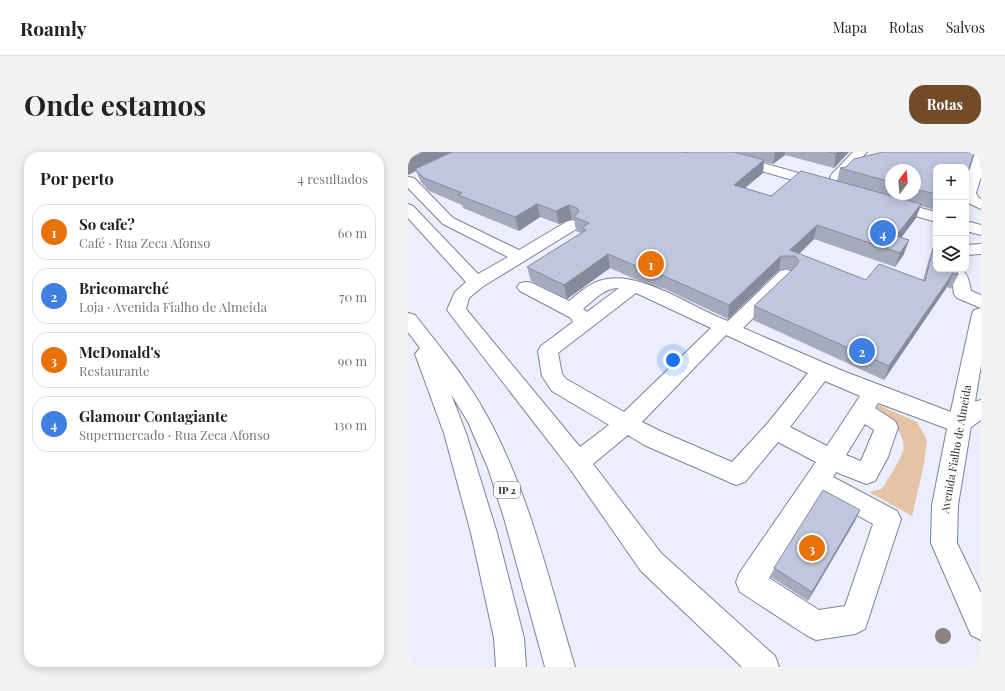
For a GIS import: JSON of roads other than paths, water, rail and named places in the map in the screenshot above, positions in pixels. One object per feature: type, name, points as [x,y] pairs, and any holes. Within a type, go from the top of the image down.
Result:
[{"type":"main road","points":[[710,152],[843,190]]},
{"type":"main road","points":[[837,176],[860,152]]},
{"type":"main road","points":[[981,156],[969,193],[971,199],[981,205]]},
{"type":"main road","points":[[413,180],[448,222],[521,257]]},
{"type":"main road","points":[[874,199],[933,216]]},
{"type":"main road","points":[[408,209],[476,283]]},
{"type":"main road","points":[[572,225],[476,283],[461,296],[456,310],[578,462],[651,562],[764,667]]},
{"type":"main road","points":[[969,227],[981,230]]},
{"type":"main road","points":[[969,250],[981,249]]},
{"type":"main road","points":[[952,272],[960,277],[963,294],[981,302]]},
{"type":"main road","points":[[578,462],[626,424],[786,275]]},
{"type":"main road","points":[[821,371],[775,430],[736,476],[652,438],[559,385],[552,376],[548,351],[577,316],[634,284],[821,371],[867,402],[886,427],[876,458],[866,474],[824,470]]},
{"type":"main road","points":[[526,287],[577,316]]},
{"type":"main road","name":"Avenida Fialho de Almeida","points":[[981,314],[977,363],[959,424],[944,505],[944,543],[981,626]]},
{"type":"main road","name":"IP 2","points":[[412,324],[455,433],[484,533],[509,638],[511,667]]},
{"type":"main road","name":"IP 2","points":[[412,324],[449,373],[478,420],[500,468],[517,518],[560,667]]},
{"type":"main road","points":[[775,430],[824,470],[888,519],[855,619],[816,625],[750,582],[824,470],[867,402]]},
{"type":"main road","points":[[867,402],[959,424],[981,408]]},
{"type":"place","name":"Glamour Contagiante","points":[[883,233]]},
{"type":"place","name":"So cafe?","points":[[651,264]]},
{"type":"place","name":"Bricomarché","points":[[862,351]]},
{"type":"place","name":"McDonald's","points":[[812,548]]}]
